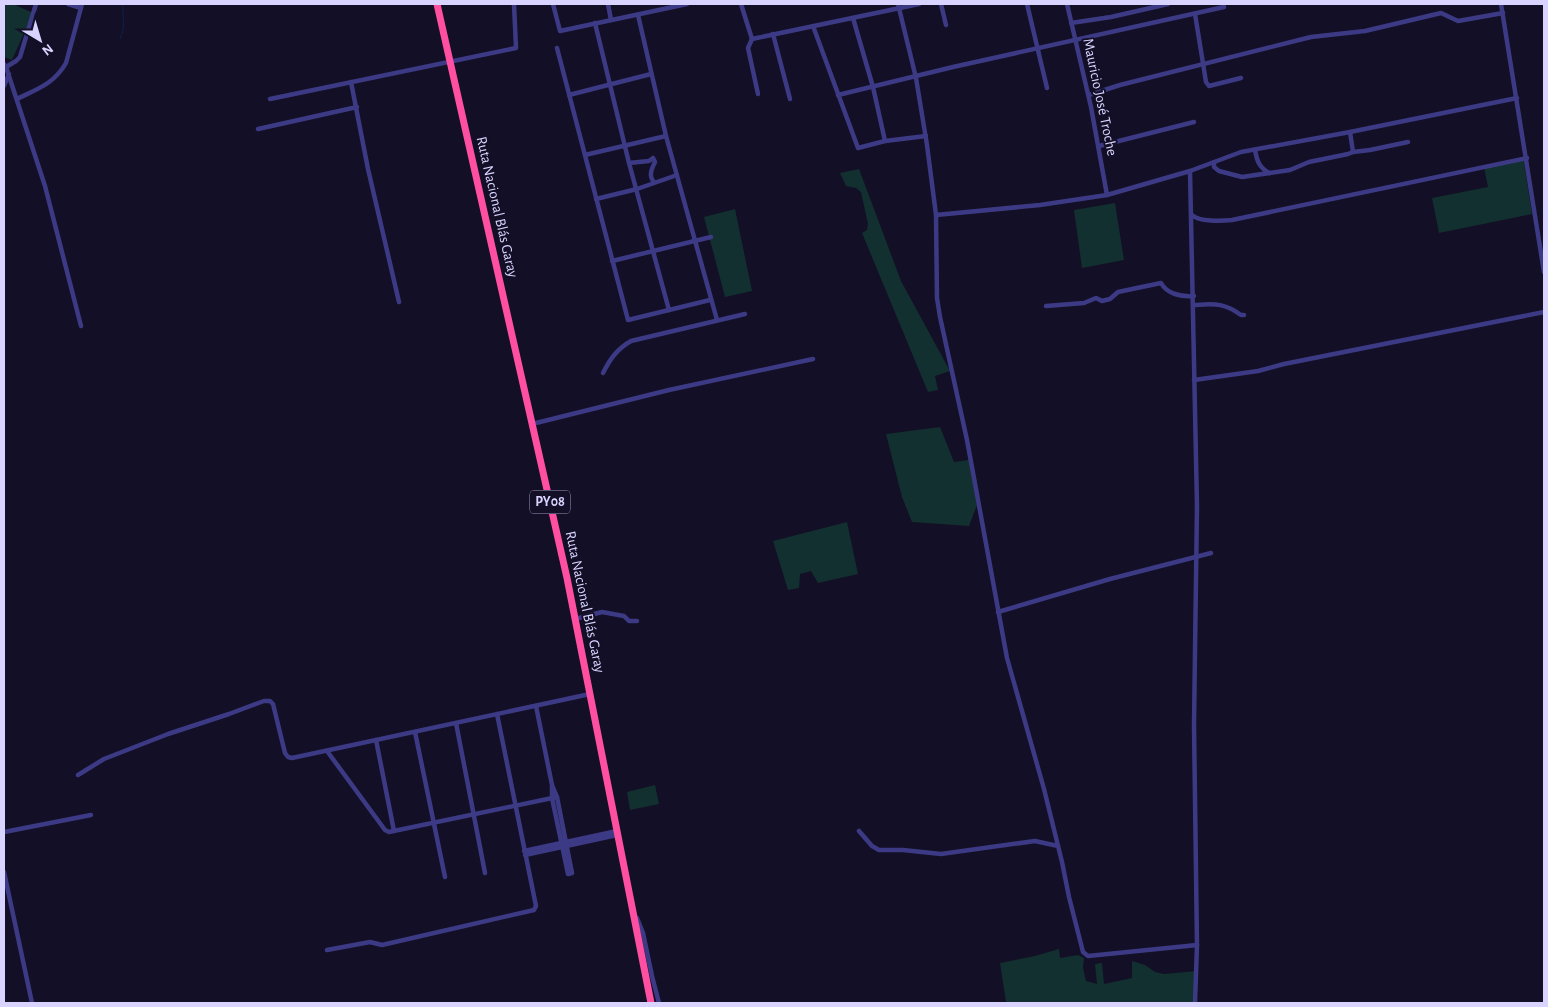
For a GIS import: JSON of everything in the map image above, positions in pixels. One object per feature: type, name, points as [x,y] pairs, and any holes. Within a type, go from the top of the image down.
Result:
[{"type":"highway","name":"Ruta Nacional Blás Garay","points":[[437,4],[575,619],[651,1003]]},
{"type":"street","points":[[36,4],[20,57],[16,61],[5,65],[45,186],[81,326]]},
{"type":"street","points":[[16,99],[51,81],[61,72],[66,63],[82,6],[68,4]]},
{"type":"street","points":[[270,99],[516,48],[514,4]]},
{"type":"street","points":[[553,4],[560,31],[687,4]]},
{"type":"street","points":[[608,4],[611,20]]},
{"type":"street","points":[[741,4],[752,39],[748,48],[758,94]]},
{"type":"street","points":[[752,39],[853,18],[899,6],[919,4]]},
{"type":"street","points":[[941,4],[946,25]]},
{"type":"street","points":[[1027,4],[1047,88]]},
{"type":"street","name":"Mauricio José Troche","points":[[1067,4],[1089,95],[1107,195]]},
{"type":"street","points":[[1072,23],[1111,17],[1168,4]]},
{"type":"street","points":[[1501,4],[1544,272]]},
{"type":"street","points":[[899,6],[916,76],[926,136],[936,215],[937,298],[940,317],[967,440],[1007,658],[1044,788],[1083,952],[1088,956],[1197,945]]},
{"type":"street","points":[[838,95],[1224,6]]},
{"type":"street","points":[[1089,95],[1120,85],[1311,37],[1365,30],[1441,14],[1458,21],[1503,12]]},
{"type":"street","points":[[1195,14],[1206,82],[1209,86],[1241,78]]},
{"type":"street","points":[[638,15],[676,175],[717,320]]},
{"type":"street","points":[[853,18],[873,87],[885,141]]},
{"type":"street","points":[[595,23],[629,163],[669,310]]},
{"type":"street","points":[[813,26],[858,148],[885,141],[926,136]]},
{"type":"street","points":[[773,34],[790,99]]},
{"type":"street","points":[[557,48],[628,320],[710,300]]},
{"type":"street","points":[[4,86],[9,74]]},
{"type":"street","points":[[569,95],[651,74]]},
{"type":"street","points":[[351,82],[368,169],[399,302]]},
{"type":"street","points":[[936,215],[1040,205],[1107,195],[1190,171],[1241,152],[1516,98]]},
{"type":"street","points":[[258,129],[357,107]]},
{"type":"street","points":[[1099,146],[1194,122]]},
{"type":"street","points":[[1350,132],[1353,152]]},
{"type":"street","points":[[585,155],[666,136]]},
{"type":"street","points":[[1214,162],[1214,167],[1219,171],[1242,177],[1290,170],[1309,162],[1408,142]]},
{"type":"street","points":[[1255,150],[1258,162],[1269,173]]},
{"type":"street","points":[[629,163],[649,161],[653,158],[655,162],[651,171],[654,182]]},
{"type":"street","points":[[1192,215],[1200,220],[1232,220],[1527,158]]},
{"type":"street","points":[[1190,171],[1197,506],[1194,725],[1197,945],[1195,1003]]},
{"type":"street","points":[[596,199],[637,189],[676,175]]},
{"type":"street","points":[[612,261],[711,237]]},
{"type":"street","points":[[1046,306],[1084,303],[1096,298],[1102,300],[1110,299],[1118,292],[1161,283],[1164,289],[1169,292],[1185,297],[1194,296]]},
{"type":"street","points":[[1194,305],[1216,304],[1232,308],[1241,315],[1244,315]]},
{"type":"street","points":[[1194,380],[1258,371],[1294,362],[1544,312]]},
{"type":"street","points":[[602,373],[612,356],[621,346],[631,341],[745,314]]},
{"type":"street","points":[[532,424],[669,390],[813,359]]},
{"type":"street","points":[[998,612],[1211,553]]},
{"type":"street","points":[[575,619],[602,612],[624,616],[629,620],[637,621]]},
{"type":"street","points":[[78,775],[104,759],[168,734],[264,701],[270,701],[273,704],[285,753],[288,757],[292,758],[590,694]]},
{"type":"street","points":[[536,706],[564,844],[568,874],[572,873],[564,844]]},
{"type":"street","points":[[327,950],[370,942],[382,945],[534,910],[536,906],[514,806],[497,714]]},
{"type":"street","points":[[456,723],[485,873]]},
{"type":"street","points":[[415,732],[445,877]]},
{"type":"street","points":[[376,740],[394,832]]},
{"type":"street","points":[[327,751],[385,830],[389,832],[555,798]]},
{"type":"street","points":[[4,832],[91,815]]},
{"type":"street","points":[[859,831],[872,846],[879,850],[903,850],[941,854],[1034,841],[1058,846]]},
{"type":"street","points":[[524,853],[617,833]]},
{"type":"street","points":[[4,872],[32,1003]]},
{"type":"street","points":[[632,911],[636,912],[643,933],[659,1003]]},
{"type":"green space","points":[[4,4],[13,4],[33,13],[12,60],[4,57]]},
{"type":"green space","points":[[1523,157],[1532,214],[1439,233],[1432,198],[1488,187],[1484,167]]},
{"type":"green space","points":[[859,169],[901,281],[950,371],[935,376],[938,390],[928,392],[862,233],[867,230],[868,224],[861,192],[856,188],[846,186],[840,173]]},
{"type":"green space","points":[[1115,203],[1124,260],[1082,268],[1074,210]]},
{"type":"green space","points":[[735,209],[752,291],[725,297],[704,217]]},
{"type":"green space","points":[[940,427],[954,462],[969,460],[977,505],[969,526],[912,522],[902,497],[886,434]]},
{"type":"green space","points":[[847,522],[858,574],[818,583],[811,571],[800,574],[799,588],[788,590],[773,541]]},
{"type":"green space","points":[[655,785],[659,804],[630,810],[627,792]]},
{"type":"green space","points":[[1059,949],[1060,958],[1078,955],[1084,958],[1083,968],[1086,981],[1097,984],[1095,964],[1102,963],[1104,984],[1132,978],[1132,961],[1145,965],[1155,972],[1164,974],[1197,971],[1197,1003],[997,1003],[1006,1002],[1000,963]]},
{"type":"waterway","points":[[120,39],[123,26],[123,4]]}]
